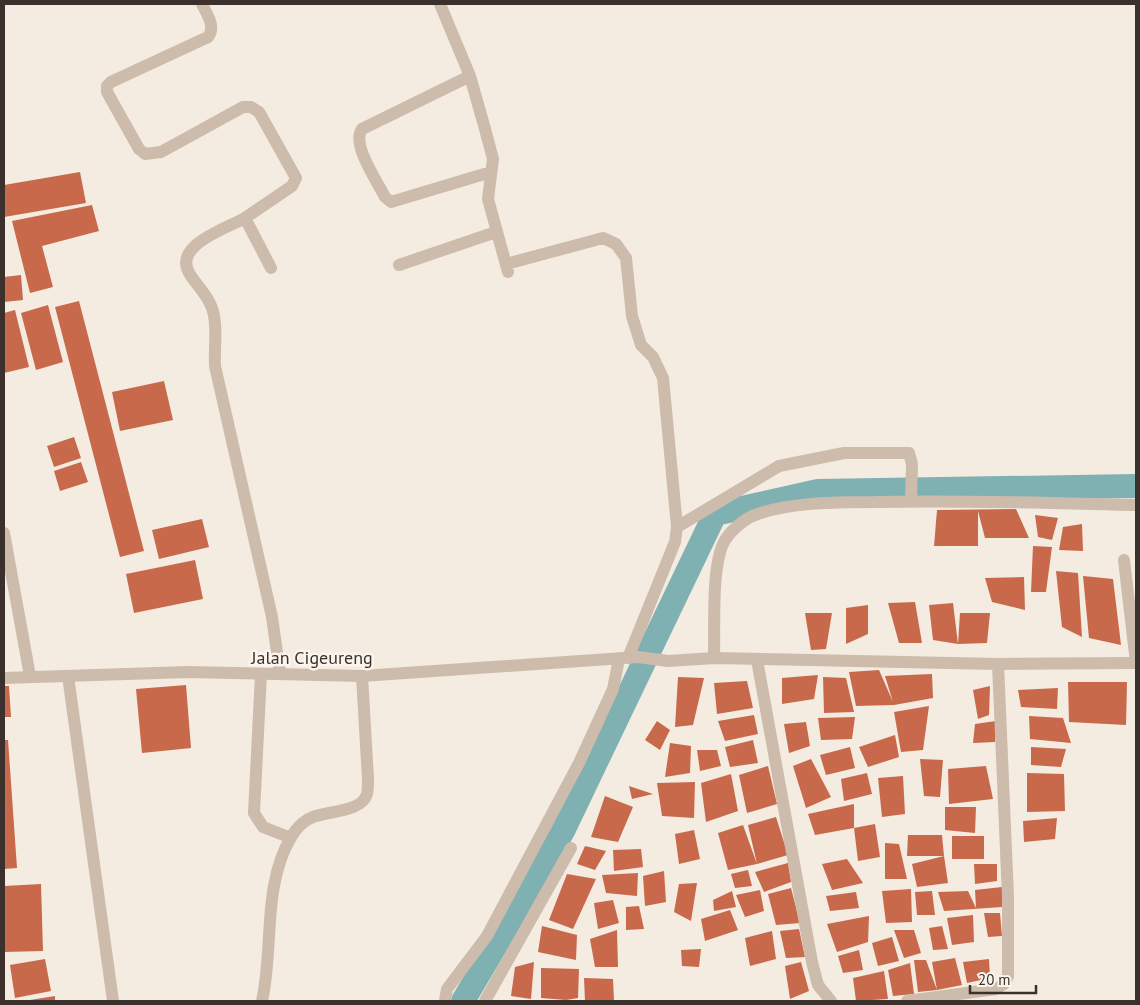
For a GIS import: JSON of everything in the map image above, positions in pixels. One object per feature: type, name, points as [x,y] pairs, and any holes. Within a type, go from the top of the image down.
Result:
[{"type":"street","points":[[202,4],[212,27],[212,32],[208,37],[111,82],[107,86],[107,92],[139,149],[145,154],[161,152],[243,108],[251,107],[259,112],[296,178],[292,186],[246,218],[194,245],[187,256],[186,264],[190,276],[205,292],[212,310],[215,329],[214,366],[272,617],[280,674]]},
{"type":"street","points":[[440,4],[470,76],[493,159],[488,199],[507,268],[603,238],[616,244],[626,258],[632,316],[641,345],[653,357],[663,378],[676,527],[675,542],[629,658],[571,780],[487,936],[447,989],[445,1001]]},
{"type":"street","points":[[470,76],[362,129],[358,137],[359,146],[385,197],[391,202],[491,172]]},
{"type":"street","points":[[246,218],[271,268]]},
{"type":"street","points":[[399,265],[496,232]]},
{"type":"street","points":[[676,527],[780,466],[844,453],[906,452],[911,455],[912,497]]},
{"type":"street","points":[[714,658],[717,562],[724,541],[736,527],[754,515],[778,509],[838,502],[912,497],[1136,505]]},
{"type":"street","points":[[4,533],[30,676]]},
{"type":"street","points":[[1124,560],[1136,663]]},
{"type":"street","name":"Jalan Cigeureng","points":[[4,678],[188,672],[362,676],[629,658],[668,661],[714,658],[998,664],[1136,663]]},
{"type":"street","points":[[757,660],[812,962],[818,985],[831,1001]]},
{"type":"street","points":[[908,1001],[996,990],[1004,984],[1008,976],[1008,897],[998,664]]},
{"type":"street","points":[[261,674],[254,813],[263,827],[291,838]]},
{"type":"street","points":[[68,676],[113,1001]]},
{"type":"street","points":[[262,1001],[269,917],[281,862],[291,838],[304,822],[312,817],[350,808],[361,803],[367,795],[368,779],[362,676]]},
{"type":"street","points":[[485,1001],[508,966],[572,848]]},
{"type":"building","points":[[80,172],[86,203],[4,217],[4,185]]},
{"type":"building","points":[[92,205],[99,231],[42,246],[53,287],[30,293],[12,221]]},
{"type":"building","points":[[21,275],[23,300],[4,302],[4,277]]},
{"type":"building","points":[[79,301],[144,551],[120,557],[55,307]]},
{"type":"building","points":[[48,305],[63,362],[36,370],[21,313]]},
{"type":"building","points":[[15,310],[29,367],[4,373],[4,313]]},
{"type":"building","points":[[164,381],[173,420],[120,431],[112,392]]},
{"type":"building","points":[[74,437],[81,458],[54,467],[47,446]]},
{"type":"building","points":[[81,462],[88,482],[60,491],[54,471]]},
{"type":"building","points":[[1016,509],[1029,538],[985,538],[978,511],[978,546],[934,546],[937,510]]},
{"type":"building","points":[[1035,515],[1058,518],[1052,540],[1038,537]]},
{"type":"building","points":[[202,519],[209,547],[159,559],[152,530]]},
{"type":"building","points":[[1082,524],[1083,551],[1059,550],[1063,527]]},
{"type":"building","points":[[1033,546],[1052,547],[1046,592],[1031,592]]},
{"type":"building","points":[[195,560],[203,599],[134,613],[126,574]]},
{"type":"building","points":[[1056,571],[1078,573],[1082,637],[1062,627]]},
{"type":"building","points":[[1083,576],[1113,579],[1121,645],[1089,638]]},
{"type":"building","points":[[1024,577],[1025,610],[992,602],[985,578]]},
{"type":"building","points":[[915,602],[922,643],[899,643],[888,603]]},
{"type":"building","points":[[953,603],[958,644],[933,640],[929,605]]},
{"type":"building","points":[[868,605],[868,634],[846,644],[846,608]]},
{"type":"building","points":[[805,613],[832,613],[826,649],[811,650]]},
{"type":"building","points":[[960,613],[990,613],[987,643],[958,644]]},
{"type":"building","points":[[879,670],[893,702],[885,676],[932,674],[933,698],[894,705],[856,706],[849,672]]},
{"type":"building","points":[[818,675],[814,699],[782,704],[782,678]]},
{"type":"building","points":[[678,677],[704,678],[693,725],[675,727]]},
{"type":"building","points":[[823,677],[846,678],[854,712],[824,713]]},
{"type":"building","points":[[747,681],[753,708],[717,714],[714,683]]},
{"type":"building","points":[[1068,682],[1127,682],[1126,725],[1069,722]]},
{"type":"building","points":[[186,685],[191,748],[142,753],[136,689]]},
{"type":"building","points":[[4,686],[9,686],[11,717],[4,717]]},
{"type":"building","points":[[990,686],[989,715],[978,719],[973,690]]},
{"type":"building","points":[[1058,688],[1057,709],[1021,707],[1018,690]]},
{"type":"building","points":[[929,706],[923,750],[901,752],[894,712]]},
{"type":"building","points":[[754,715],[758,734],[725,741],[718,721]]},
{"type":"building","points":[[1029,716],[1063,718],[1071,743],[1030,739]]},
{"type":"building","points":[[855,717],[852,739],[821,740],[818,718]]},
{"type":"building","points":[[657,721],[670,730],[660,750],[645,740]]},
{"type":"building","points":[[996,721],[995,742],[973,743],[975,724]]},
{"type":"building","points":[[806,722],[810,746],[789,753],[784,724]]},
{"type":"building","points":[[895,735],[899,757],[868,767],[859,747]]},
{"type":"building","points":[[4,740],[8,740],[17,868],[4,869]]},
{"type":"building","points":[[753,740],[758,763],[730,767],[725,747]]},
{"type":"building","points":[[670,743],[691,746],[690,773],[665,777]]},
{"type":"building","points":[[850,747],[855,768],[826,775],[820,755]]},
{"type":"building","points":[[1031,747],[1066,749],[1061,767],[1031,765]]},
{"type":"building","points":[[697,750],[717,750],[721,766],[700,771]]},
{"type":"building","points":[[811,759],[831,797],[806,808],[793,766]]},
{"type":"building","points":[[920,759],[943,760],[940,797],[924,796]]},
{"type":"building","points":[[768,766],[777,804],[747,813],[739,775]]},
{"type":"building","points":[[986,766],[993,799],[949,804],[948,769]]},
{"type":"building","points":[[867,773],[872,794],[844,801],[841,779]]},
{"type":"building","points":[[1027,773],[1064,774],[1065,811],[1027,812]]},
{"type":"building","points":[[731,774],[738,811],[706,822],[701,783]]},
{"type":"building","points":[[903,776],[905,814],[882,817],[878,778]]},
{"type":"building","points":[[695,782],[694,818],[662,816],[657,783]]},
{"type":"building","points":[[629,786],[653,794],[632,799]]},
{"type":"building","points":[[605,796],[633,807],[618,842],[591,837]]},
{"type":"building","points":[[854,804],[854,828],[815,835],[808,814]]},
{"type":"building","points":[[945,807],[976,807],[975,833],[945,830]]},
{"type":"building","points":[[776,817],[788,855],[757,864],[748,825]]},
{"type":"building","points":[[1057,818],[1055,839],[1024,842],[1023,821]]},
{"type":"building","points":[[875,824],[880,857],[858,861],[854,828]]},
{"type":"building","points":[[743,825],[757,864],[728,870],[718,833]]},
{"type":"building","points":[[694,830],[700,859],[679,864],[675,834]]},
{"type":"building","points":[[908,835],[942,835],[944,856],[907,856]]},
{"type":"building","points":[[952,836],[984,836],[984,859],[952,859]]},
{"type":"building","points":[[885,843],[899,844],[907,879],[885,879]]},
{"type":"building","points":[[585,846],[606,851],[595,870],[577,864]]},
{"type":"building","points":[[641,849],[643,867],[614,871],[613,850]]},
{"type":"building","points":[[944,856],[948,883],[917,887],[912,864]]},
{"type":"building","points":[[847,859],[863,883],[832,890],[822,864]]},
{"type":"building","points":[[788,863],[791,882],[764,892],[755,872]]},
{"type":"building","points":[[974,864],[997,864],[997,881],[975,884]]},
{"type":"building","points":[[748,870],[752,886],[735,888],[731,874]]},
{"type":"building","points":[[664,871],[666,902],[645,906],[643,876]]},
{"type":"building","points":[[638,873],[637,896],[606,893],[602,875]]},
{"type":"building","points":[[567,874],[596,879],[573,929],[549,920]]},
{"type":"building","points":[[697,883],[691,921],[674,912],[679,884]]},
{"type":"building","points":[[41,884],[43,951],[4,952],[4,886]]},
{"type":"building","points":[[1002,887],[1002,907],[944,911],[938,892],[968,891],[976,908],[975,890]]},
{"type":"building","points":[[791,888],[800,923],[776,925],[768,894]]},
{"type":"building","points":[[911,889],[912,922],[886,923],[882,891]]},
{"type":"building","points":[[760,890],[764,911],[745,917],[736,895]]},
{"type":"building","points":[[732,891],[736,907],[714,911],[713,900]]},
{"type":"building","points":[[932,891],[935,915],[917,915],[915,892]]},
{"type":"building","points":[[856,892],[859,908],[830,911],[826,896]]},
{"type":"building","points":[[613,900],[619,923],[598,929],[594,903]]},
{"type":"building","points":[[639,906],[644,929],[626,930],[626,907]]},
{"type":"building","points":[[730,910],[738,930],[705,941],[701,919]]},
{"type":"building","points":[[984,913],[1000,913],[1002,936],[988,937]]},
{"type":"building","points":[[973,915],[974,942],[952,945],[947,918]]},
{"type":"building","points":[[869,916],[868,942],[837,952],[827,924]]},
{"type":"building","points":[[542,926],[577,935],[576,960],[538,952]]},
{"type":"building","points":[[942,926],[948,949],[933,950],[929,928]]},
{"type":"building","points":[[799,929],[805,957],[786,958],[780,931]]},
{"type":"building","points":[[617,930],[618,967],[595,967],[590,939]]},
{"type":"building","points":[[894,930],[914,930],[921,953],[904,958]]},
{"type":"building","points":[[772,931],[776,959],[750,966],[745,938]]},
{"type":"building","points":[[892,937],[899,961],[878,966],[872,943]]},
{"type":"building","points":[[701,949],[699,967],[682,966],[681,950]]},
{"type":"building","points":[[859,950],[863,970],[843,973],[838,956]]},
{"type":"building","points":[[955,958],[962,985],[937,990],[932,962]]},
{"type":"building","points":[[45,959],[51,991],[15,998],[10,965]]},
{"type":"building","points":[[989,959],[990,978],[967,983],[963,962]]},
{"type":"building","points":[[914,960],[926,960],[937,990],[918,992]]},
{"type":"building","points":[[534,962],[531,999],[511,996],[515,967]]},
{"type":"building","points":[[801,962],[809,991],[790,999],[785,966]]},
{"type":"building","points":[[910,963],[914,994],[893,996],[888,970]]},
{"type":"building","points":[[541,968],[579,969],[578,998],[566,1000],[541,998]]},
{"type":"building","points":[[884,971],[888,999],[856,1001],[853,978]]},
{"type":"building","points":[[584,978],[613,979],[614,1001],[585,1001]]},
{"type":"building","points":[[55,996],[55,1001],[30,1001],[30,1000]]},
{"type":"waterway","points":[[463,1001],[563,831],[715,514],[818,491],[1136,486]]}]
